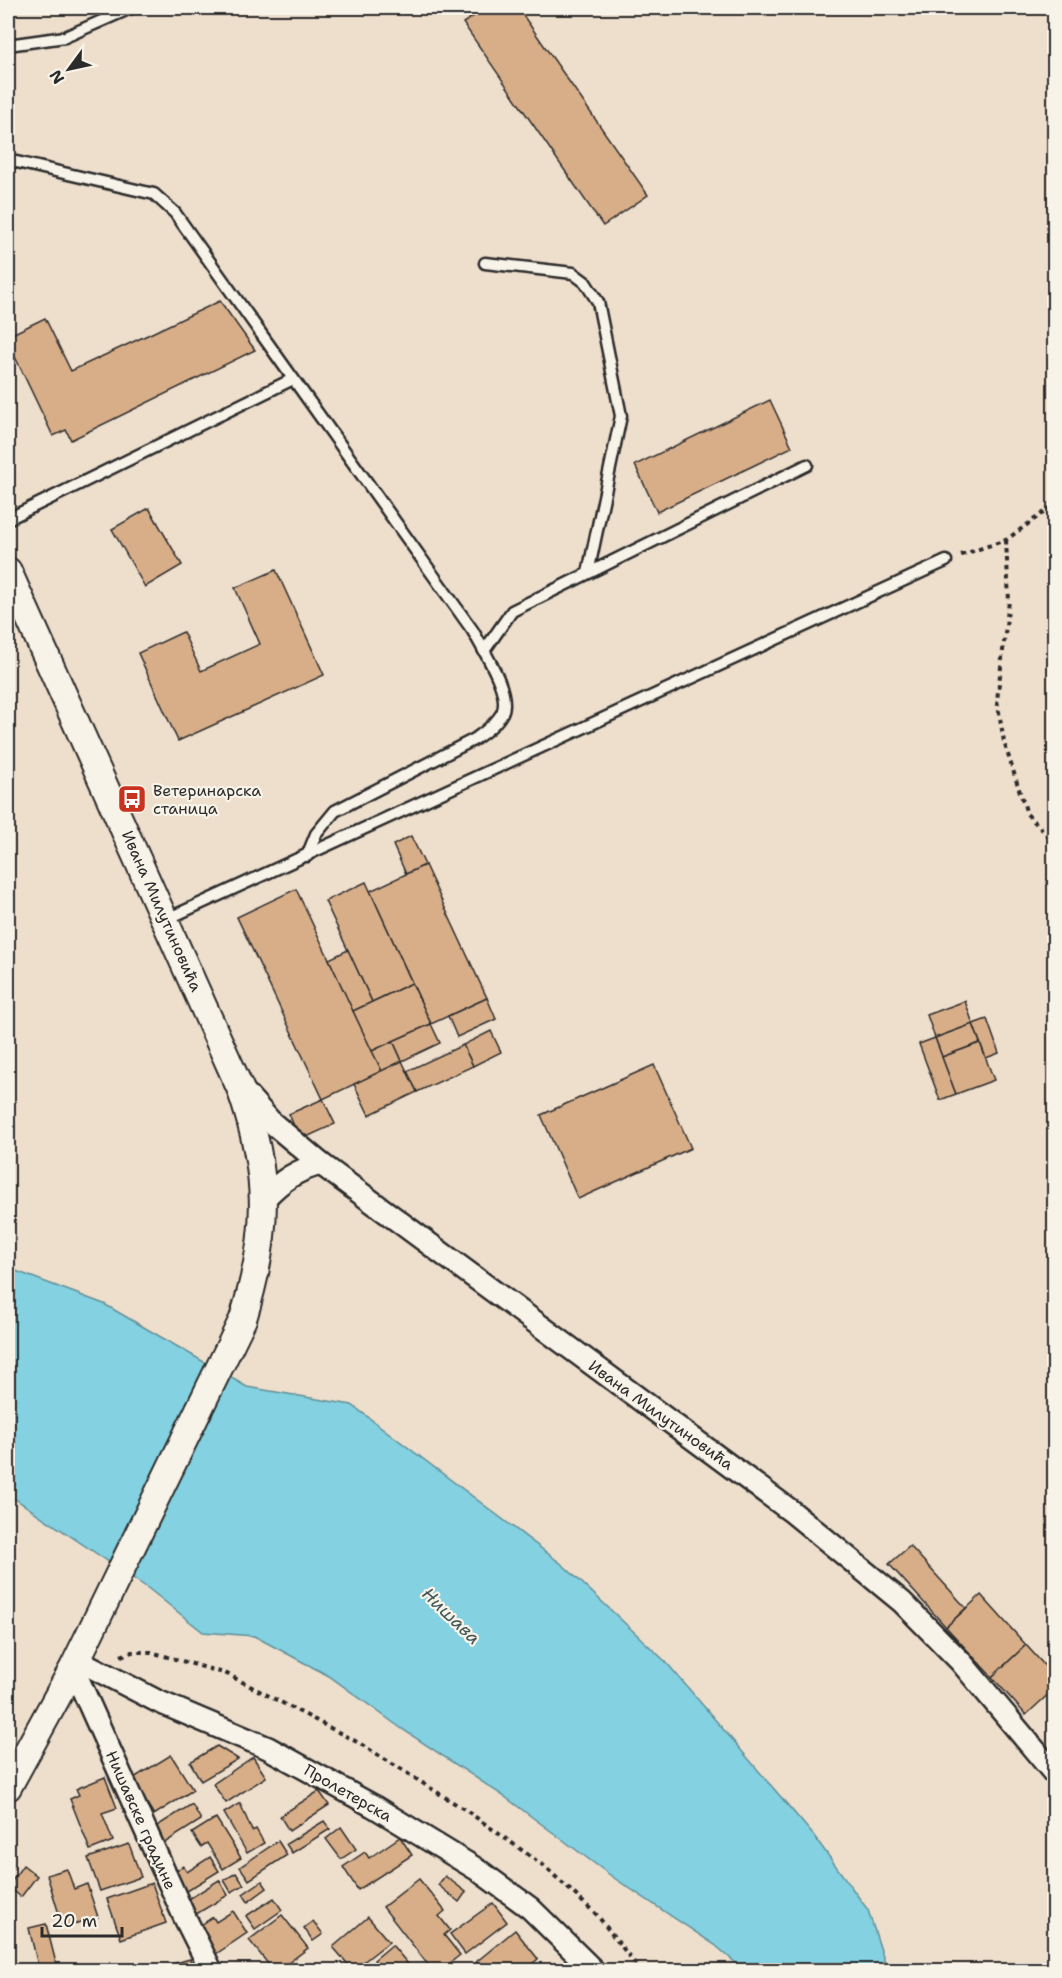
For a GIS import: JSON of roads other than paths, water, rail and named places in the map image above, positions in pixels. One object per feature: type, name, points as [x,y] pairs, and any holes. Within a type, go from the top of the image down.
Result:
[{"type":"street","name":"Ивана Милутиновића","points":[[8,571],[167,919],[240,1088],[252,1122],[265,1198],[264,1226],[258,1266],[243,1318],[110,1593],[81,1665],[8,1787]]},
{"type":"street","name":"Ивана Милутиновића","points":[[240,1088],[271,1122],[321,1164],[791,1511],[902,1602],[961,1662],[1054,1773]]},
{"type":"street","points":[[265,1198],[282,1181],[302,1169],[321,1164]]},
{"type":"street","name":"Нишавске градине","points":[[81,1665],[179,1906],[211,1971]]},
{"type":"street","name":"Пролетерска","points":[[81,1665],[157,1701],[268,1748],[382,1812],[478,1870],[530,1908],[593,1971]]},
{"type":"lane","points":[[8,45],[65,37],[130,8]]},
{"type":"lane","points":[[8,160],[154,194],[175,213],[473,631],[504,691],[503,711],[492,726],[475,739],[335,811],[316,834],[307,856]]},
{"type":"lane","points":[[484,263],[573,273],[585,282],[598,303],[621,416],[588,573]]},
{"type":"lane","points":[[8,519],[293,379]]},
{"type":"lane","points":[[484,651],[512,611],[807,465]]},
{"type":"lane","points":[[167,919],[946,561]]},
{"type":"water","name":"Нишава","points":[[8,1268],[104,1304],[247,1387],[352,1405],[563,1565],[666,1662],[814,1836],[868,1910],[885,1963],[892,1970],[744,1970],[715,1945],[614,1878],[505,1797],[402,1729],[329,1676],[254,1636],[203,1632],[149,1589],[8,1494]]},
{"type":"place","name":"Ветеринарска станица","points":[[132,799]]}]
